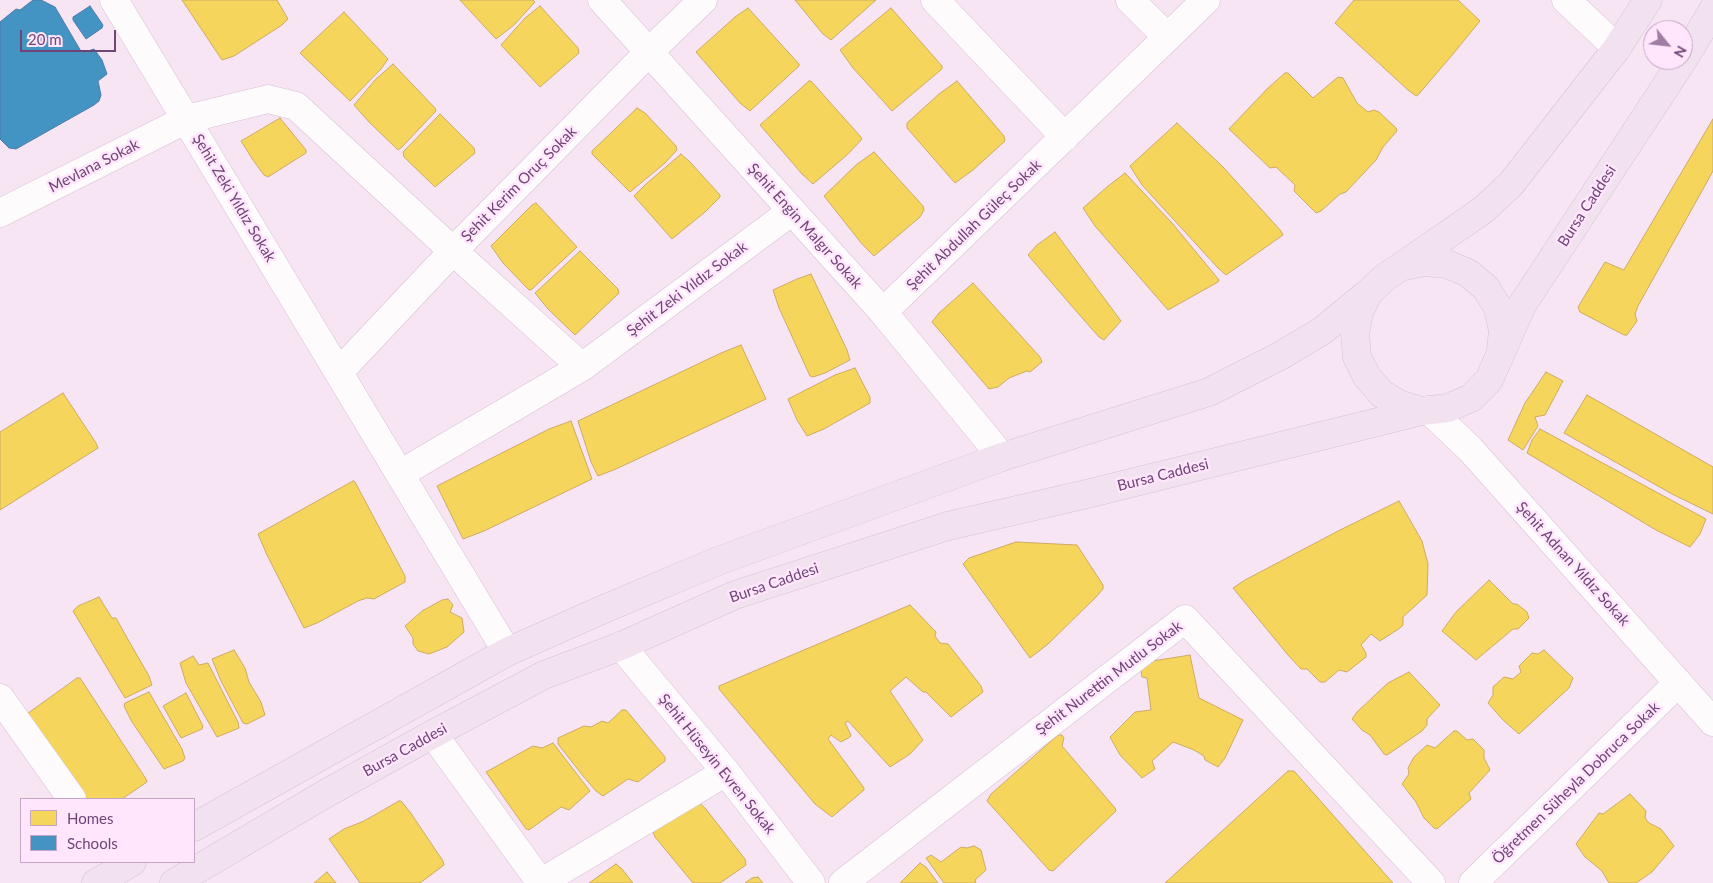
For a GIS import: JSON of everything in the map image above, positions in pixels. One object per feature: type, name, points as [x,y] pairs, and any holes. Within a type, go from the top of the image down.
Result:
[{"type":"main road","name":"Bursa Caddesi","points":[[195,826],[507,652],[604,609],[718,561],[1002,457],[1209,392],[1280,356],[1322,331],[1384,278],[1482,210],[1511,184],[1617,48],[1648,0]]},
{"type":"main road","name":"Bursa Caddesi","points":[[1693,43],[1713,10]]},
{"type":"main road","name":"Bursa Caddesi","points":[[174,883],[325,794],[544,675],[621,646],[735,595],[948,526],[1100,491],[1426,410],[1448,408],[1472,398],[1489,380],[1522,305],[1676,70]]},
{"type":"main road","name":"Bursa Caddesi","points":[[1402,266],[1424,262],[1447,264],[1468,273],[1486,288],[1498,308],[1503,331],[1500,356]]},
{"type":"main road","name":"Bursa Caddesi","points":[[1368,293],[1359,312],[1354,334],[1357,357],[1366,377],[1382,394],[1401,405],[1426,410]]},
{"type":"main road","points":[[96,883],[123,864]]},
{"type":"street","points":[[114,0],[187,119]]},
{"type":"street","name":"Şehit Engin Malgır Sokak","points":[[602,0],[884,312],[1002,457]]},
{"type":"street","name":"Şehit Kerim Oruç Sokak","points":[[339,372],[453,251],[649,52],[703,0]]},
{"type":"street","points":[[935,0],[1065,137]]},
{"type":"street","points":[[1130,0],[1167,37]]},
{"type":"street","name":"Şehit Abdullah Güleç Sokak","points":[[884,312],[1206,0]]},
{"type":"street","points":[[1566,0],[1617,48]]},
{"type":"street","name":"Şehit Zeki Yıldız Sokak","points":[[507,652],[187,119],[268,99],[296,106],[582,367]]},
{"type":"street","name":"Mevlana Sokak","points":[[0,213],[187,119]]},
{"type":"street","name":"Şehit Zeki Yıldız Sokak","points":[[400,474],[582,367],[792,211]]},
{"type":"street","name":"Şehit Adnan Yıldız Sokak","points":[[1426,410],[1471,450],[1713,722]]},
{"type":"street","name":"Şehit Nurettin Mutlu Sokak","points":[[843,883],[1185,619],[1431,883]]},
{"type":"street","name":"Şehit Hüseyin Evren Sokak","points":[[621,646],[726,772],[811,883]]},
{"type":"street","name":"Öğretmen Süheyla Dobruca Sokak","points":[[1473,883],[1678,683]]},
{"type":"street","points":[[0,698],[71,798]]},
{"type":"street","points":[[433,734],[540,883],[726,772]]},
{"type":"building: Homes","points":[[182,0],[277,0],[288,19],[282,25],[234,56],[222,60]]},
{"type":"building: Homes","points":[[460,0],[533,0],[535,2],[514,25],[496,39]]},
{"type":"building: Homes","points":[[795,0],[876,0],[831,40],[823,34]]},
{"type":"building: Homes","points":[[1354,0],[1458,0],[1480,21],[1416,96],[1335,23]]},
{"type":"building: Homes","points":[[540,6],[578,48],[579,53],[540,87],[501,45],[525,18]]},
{"type":"building: Homes","points":[[748,8],[799,64],[750,111],[740,103],[696,52],[735,17]]},
{"type":"building: Homes","points":[[891,8],[942,66],[942,69],[892,111],[853,68],[840,50]]},
{"type":"building: Homes","points":[[344,12],[388,59],[381,69],[350,101],[300,53]]},
{"type":"building: Homes","points":[[393,64],[436,111],[398,150],[354,105],[375,80]]},
{"type":"building: Homes","points":[[1285,73],[1288,73],[1313,98],[1338,77],[1343,78],[1357,103],[1368,112],[1374,110],[1379,112],[1397,131],[1383,147],[1376,160],[1346,192],[1340,194],[1321,211],[1316,213],[1294,191],[1295,185],[1293,183],[1276,167],[1270,168],[1229,129]]},
{"type":"building: Homes","points":[[809,81],[862,139],[848,154],[813,184],[802,174],[760,125]]},
{"type":"building: Homes","points":[[957,81],[1004,136],[1005,141],[973,170],[955,183],[907,128],[907,123],[939,94]]},
{"type":"building: Homes","points":[[637,108],[645,113],[676,146],[677,150],[665,163],[630,192],[592,154],[592,151]]},
{"type":"building: Homes","points":[[440,114],[474,148],[475,153],[435,187],[404,157],[403,152]]},
{"type":"building: Homes","points":[[280,118],[306,150],[306,153],[268,177],[264,175],[241,141]]},
{"type":"building: Homes","points":[[1713,119],[1713,171],[1638,306],[1635,314],[1637,321],[1627,335],[1624,335],[1580,312],[1578,307],[1605,262],[1624,270]]},
{"type":"building: Homes","points":[[1177,123],[1223,167],[1283,235],[1226,275],[1142,185],[1130,166]]},
{"type":"building: Homes","points":[[874,152],[923,206],[924,210],[920,217],[874,256],[862,244],[824,196],[856,165]]},
{"type":"building: Homes","points":[[681,154],[720,197],[672,239],[634,196]]},
{"type":"building: Homes","points":[[1125,173],[1172,223],[1219,280],[1168,310],[1095,226],[1083,208]]},
{"type":"building: Homes","points":[[536,203],[577,247],[529,290],[503,263],[491,246]]},
{"type":"building: Homes","points":[[1055,232],[1121,321],[1104,340],[1099,337],[1028,255],[1037,245]]},
{"type":"building: Homes","points":[[580,251],[618,289],[619,293],[575,335],[548,309],[535,293]]},
{"type":"building: Homes","points":[[811,274],[850,360],[813,377],[810,376],[779,308],[773,290]]},
{"type":"building: Homes","points":[[973,283],[1040,357],[1042,362],[1030,372],[1027,371],[1009,378],[998,387],[989,389],[932,322],[939,313]]},
{"type":"building: Homes","points":[[741,345],[766,399],[598,476],[591,462],[578,421]]},
{"type":"building: Homes","points":[[855,368],[870,397],[870,403],[824,429],[807,436],[797,420],[788,399],[835,375]]},
{"type":"building: Homes","points":[[1546,372],[1563,381],[1545,415],[1535,417],[1538,426],[1523,450],[1508,440],[1525,403]]},
{"type":"building: Homes","points":[[63,393],[98,448],[0,510],[0,432]]},
{"type":"building: Homes","points":[[1587,395],[1713,467],[1713,514],[1672,494],[1564,433]]},
{"type":"building: Homes","points":[[571,421],[592,479],[484,531],[463,539],[437,486],[549,429]]},
{"type":"building: Homes","points":[[1540,429],[1706,519],[1700,534],[1690,547],[1656,530],[1527,453],[1532,440]]},
{"type":"building: Homes","points":[[353,481],[405,576],[405,582],[374,599],[367,598],[358,601],[304,628],[258,534]]},
{"type":"building: Homes","points":[[1399,501],[1422,541],[1428,564],[1427,595],[1403,617],[1403,625],[1400,628],[1380,641],[1371,634],[1361,645],[1366,653],[1366,657],[1347,672],[1339,670],[1325,682],[1320,682],[1307,669],[1301,669],[1288,655],[1233,588],[1340,530]]},
{"type":"building: Homes","points":[[1016,542],[1077,545],[1103,585],[1103,589],[1096,597],[1048,644],[1030,658],[963,564],[969,558]]},
{"type":"building: Homes","points":[[1489,580],[1513,604],[1517,604],[1527,612],[1529,618],[1518,629],[1513,629],[1476,660],[1442,631],[1456,612]]},
{"type":"building: Homes","points":[[99,597],[112,618],[116,618],[149,676],[152,685],[125,698],[73,611],[78,606]]},
{"type":"building: Homes","points":[[448,599],[453,605],[450,612],[462,618],[464,632],[447,647],[429,654],[418,651],[413,644],[413,638],[405,626],[422,611],[442,600]]},
{"type":"building: Homes","points":[[910,605],[936,632],[935,636],[940,643],[948,644],[981,686],[983,692],[951,717],[926,692],[923,692],[906,677],[890,691],[923,740],[910,754],[890,767],[848,721],[845,723],[851,735],[850,737],[841,742],[831,735],[828,739],[864,790],[832,817],[815,804],[719,689],[719,686]]},
{"type":"building: Homes","points":[[234,650],[245,668],[249,682],[261,702],[265,715],[247,724],[243,723],[212,659]]},
{"type":"building: Homes","points":[[1544,650],[1573,678],[1569,688],[1519,734],[1488,703],[1493,695],[1493,687],[1504,677],[1513,679],[1521,672],[1519,666],[1532,653],[1538,654]]},
{"type":"building: Homes","points":[[1190,655],[1199,698],[1243,720],[1225,758],[1218,767],[1205,760],[1204,756],[1194,750],[1173,742],[1152,761],[1155,769],[1142,778],[1120,755],[1110,737],[1135,712],[1151,710],[1147,678],[1142,677],[1140,663]]},
{"type":"building: Homes","points":[[193,656],[199,665],[208,663],[238,722],[239,728],[217,737],[186,683],[180,663]]},
{"type":"building: Homes","points":[[1409,672],[1440,705],[1427,719],[1427,725],[1422,731],[1387,755],[1384,754],[1370,735],[1362,730],[1352,719],[1388,683]]},
{"type":"building: Homes","points":[[77,678],[80,678],[147,782],[123,798],[78,798],[24,716]]},
{"type":"building: Homes","points":[[149,692],[182,749],[185,758],[183,761],[164,769],[132,722],[124,706],[125,703]]},
{"type":"building: Homes","points":[[186,693],[203,726],[202,729],[181,738],[163,706]]},
{"type":"building: Homes","points":[[622,710],[626,710],[665,757],[665,761],[638,782],[628,779],[603,796],[583,776],[558,744],[558,738],[584,726],[591,727],[602,721],[608,723]]},
{"type":"building: Homes","points":[[1454,731],[1457,731],[1467,740],[1473,739],[1484,750],[1484,758],[1490,770],[1469,793],[1471,799],[1437,829],[1424,818],[1416,802],[1402,784],[1409,774],[1408,768],[1414,757],[1427,745],[1435,748]]},
{"type":"building: Homes","points":[[1058,735],[1062,735],[1064,738],[1062,746],[1116,811],[1053,871],[1049,870],[987,801],[991,794]]},
{"type":"building: Homes","points":[[553,743],[590,791],[569,810],[561,807],[529,830],[526,829],[486,772],[533,746],[542,748]]},
{"type":"building: Homes","points":[[1288,771],[1294,771],[1393,883],[1165,883]]},
{"type":"building: Homes","points":[[1630,794],[1646,811],[1645,818],[1649,823],[1661,829],[1674,846],[1652,872],[1636,883],[1609,883],[1602,871],[1585,857],[1576,844],[1599,813],[1603,814]]},
{"type":"building: Homes","points":[[695,799],[705,808],[745,859],[746,865],[720,883],[693,883],[655,837],[652,829]]},
{"type":"building: Homes","points":[[399,801],[410,812],[444,865],[420,883],[360,883],[329,839],[344,829],[364,821]]},
{"type":"building: Homes","points":[[974,846],[981,850],[986,870],[975,880],[976,883],[944,883],[926,858],[931,855],[941,862],[961,847]]},
{"type":"building: Homes","points":[[920,863],[926,867],[938,883],[900,883]]},
{"type":"building: Homes","points":[[616,864],[633,883],[589,883]]},
{"type":"building: Homes","points":[[327,872],[336,883],[314,883]]},
{"type":"building: Homes","points":[[758,877],[763,883],[745,883],[752,878]]},
{"type":"building: Schools","points":[[33,0],[41,0],[55,7],[82,53],[94,49],[102,60],[107,74],[98,81],[101,95],[99,101],[16,149],[9,148],[0,139],[0,22],[16,9],[20,10]]},
{"type":"building: Schools","points":[[90,6],[103,25],[102,28],[86,39],[73,20],[73,17]]}]
